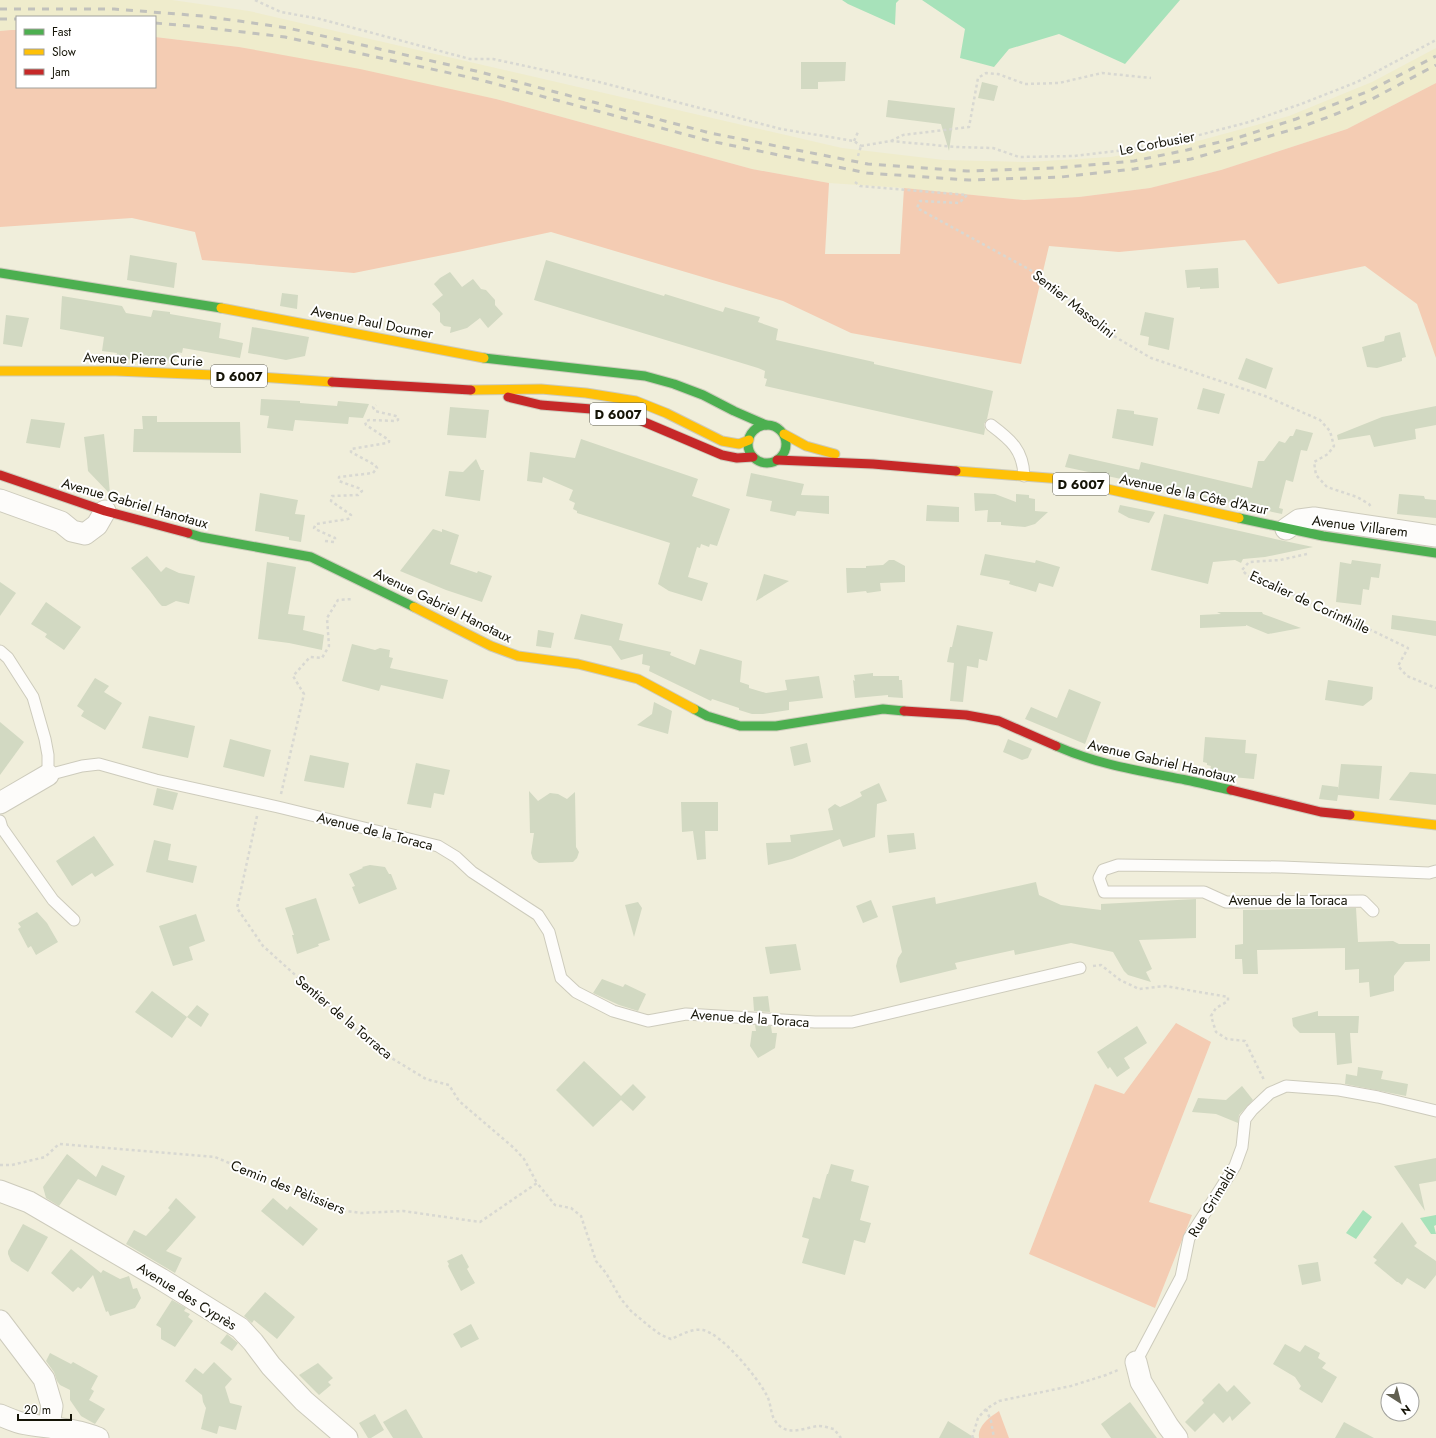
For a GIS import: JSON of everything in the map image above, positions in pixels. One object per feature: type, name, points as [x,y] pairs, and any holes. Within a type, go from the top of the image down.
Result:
[{"type":"main road","name":"Avenue Paul Doumer","points":[[0,273],[241,310],[485,358],[645,376],[674,384],[703,395],[766,425]]},
{"type":"main road","name":"Avenue Pierre Curie","points":[[0,371],[124,371],[260,377],[477,390],[541,389],[586,393],[636,401],[666,413],[722,441],[739,444],[750,437]]},
{"type":"main road","name":"Avenue Pierre Curie","points":[[477,390],[541,405],[604,410],[637,419],[722,455],[737,458],[753,457]]},
{"type":"main road","name":"Avenue Paul Doumer","points":[[734,411],[750,437]]},
{"type":"main road","points":[[766,425],[776,427],[784,434],[786,440],[785,452],[771,463],[764,462],[753,457],[748,446],[750,437],[760,426],[766,425]]},
{"type":"main road","name":"Avenue de la Côte d'Azur","points":[[784,434],[806,446],[873,464]]},
{"type":"main road","name":"Avenue de la Côte d'Azur","points":[[776,460],[873,464],[1062,480],[1286,529],[1436,553]]},
{"type":"main road","name":"Avenue Gabriel Hanotaux","points":[[0,475],[105,511],[201,537],[311,557],[389,594],[491,646],[518,656],[578,664],[638,679],[707,716],[740,726],[776,726],[883,709],[966,715],[999,721],[1072,753],[1114,766],[1188,780],[1321,812],[1436,825]]},
{"type":"street","points":[[0,500],[61,522],[72,531],[85,534],[97,525],[105,511]]},
{"type":"street","name":"Avenue Villarem","points":[[1286,529],[1299,520],[1314,518],[1436,536]]},
{"type":"street","name":"Avenue de la Toraca","points":[[0,803],[48,775]]},
{"type":"street","name":"Avenue des Cyprès","points":[[0,1191],[29,1202],[161,1279],[240,1328],[253,1342],[270,1366],[304,1401],[347,1438]]},
{"type":"street","points":[[0,1321],[44,1379],[52,1406],[49,1426]]},
{"type":"street","points":[[1136,1362],[1141,1382],[1168,1426],[1178,1438]]},
{"type":"street","points":[[0,1415],[20,1422],[49,1426],[91,1435],[98,1438]]},
{"type":"lane","points":[[991,425],[1004,435],[1019,453],[1024,476]]},
{"type":"lane","points":[[0,651],[8,658],[33,697],[45,739],[48,755],[48,775]]},
{"type":"lane","name":"Avenue de la Toraca","points":[[48,775],[82,766],[99,764],[156,780],[278,807],[438,846],[456,857],[472,872],[538,915],[549,932],[561,978],[576,992],[613,1011],[648,1021],[686,1014],[815,1022],[852,1022],[1080,968]]},
{"type":"lane","points":[[0,821],[2,828],[53,900],[74,920]]},
{"type":"lane","name":"Avenue de la Toraca","points":[[1373,911],[1363,901],[1226,902],[1204,892],[1104,892],[1100,878],[1103,870],[1118,865],[1282,867],[1429,873],[1436,870]]},
{"type":"lane","name":"Rue Grimaldi","points":[[1136,1362],[1181,1277],[1189,1238],[1235,1166],[1242,1147],[1245,1119],[1270,1093],[1286,1086],[1339,1090],[1378,1097],[1436,1111]]},
{"type":"path","points":[[255,0],[281,12],[320,19],[470,59],[493,59],[595,81],[781,129],[854,141],[861,146],[858,156]]},
{"type":"path","name":"Le Corbusier","points":[[861,146],[890,141],[956,147],[993,148],[1019,157],[1074,156],[1125,150],[1188,138],[1249,122],[1300,104],[1357,82],[1436,40]]},
{"type":"path","points":[[890,141],[903,135],[969,127],[978,78],[986,74],[998,74],[1025,84],[1059,82],[1102,73],[1151,78]]},
{"type":"path","points":[[854,141],[858,132]]},
{"type":"path","name":"Sentier Massolini","points":[[855,182],[860,186],[968,195],[959,203],[920,201],[917,208],[1043,277],[1107,332],[1151,358],[1265,396],[1320,420],[1330,431],[1334,446],[1328,454],[1314,462],[1316,475],[1327,487],[1357,497],[1369,504]]},
{"type":"path","points":[[319,540],[334,542],[336,540],[335,538],[315,529],[316,524],[348,519],[352,515],[332,501],[332,496],[358,495],[362,491],[361,489],[339,481],[339,477],[376,471],[377,468],[375,466],[352,453],[351,450],[353,448],[388,443],[389,440],[366,425],[366,422],[369,420],[396,422],[398,420],[398,417],[396,416],[375,412],[373,410],[375,405],[383,405]]},
{"type":"path","name":"Escalier de Corinthille","points":[[1314,552],[1280,560],[1249,562],[1242,570],[1248,576],[1284,590],[1336,617],[1371,630],[1408,648],[1398,666],[1407,676],[1436,688]]},
{"type":"path","points":[[278,807],[304,694],[293,676],[310,657],[322,658],[329,646],[327,618],[338,600],[358,599]]},
{"type":"path","name":"Sentier de la Torraca","points":[[260,803],[237,908],[263,946],[380,1051],[426,1079],[449,1085],[459,1101],[514,1148],[524,1159],[537,1183]]},
{"type":"path","points":[[1080,968],[1101,965],[1120,980],[1139,989],[1164,986],[1228,996],[1228,1001],[1216,1008],[1211,1016],[1216,1032],[1227,1039],[1245,1041],[1270,1093]]},
{"type":"path","name":"Cemin des Pèlissiers","points":[[0,1165],[12,1165],[45,1157],[59,1144],[215,1157],[340,1210],[361,1214],[403,1211],[480,1222],[537,1183]]},
{"type":"path","points":[[537,1183],[555,1204],[571,1208],[581,1216],[596,1261],[606,1273],[621,1299],[649,1326],[671,1339],[692,1330],[704,1330],[725,1343],[746,1365],[767,1395],[771,1415],[781,1427],[794,1431],[820,1426],[834,1429],[841,1438]]},
{"type":"path","points":[[972,1438],[978,1418],[986,1409],[999,1401],[1071,1386],[1106,1376],[1136,1362]]},
{"type":"path","points":[[986,1409],[991,1421],[994,1438]]},
{"type":"shaded area","points":[[0,0],[172,0],[249,11],[842,148],[944,160],[1028,162],[1111,157],[1198,141],[1289,116],[1372,82],[1436,48],[1436,83],[1347,129],[1221,170],[1150,188],[1079,197],[1024,200],[904,188],[829,183],[752,169],[496,99],[239,47],[156,37],[156,16],[16,16],[16,30],[0,31]]},
{"type":"shaded area","points":[[842,0],[899,0],[896,3],[895,25],[848,4]]},
{"type":"shaded area","points":[[922,0],[1180,0],[1125,64],[1059,34],[1009,49],[994,67],[960,58],[965,29]]},
{"type":"shaded area","points":[[16,30],[16,88],[156,88],[156,37],[239,47],[360,69],[496,99],[752,169],[829,183],[825,254],[900,254],[904,188],[1024,200],[1079,197],[1150,188],[1221,170],[1347,129],[1436,83],[1436,358],[1417,304],[1365,266],[1278,284],[1245,240],[1119,252],[1049,246],[1021,364],[851,333],[783,301],[551,232],[354,273],[202,260],[195,232],[132,218],[0,227],[0,31]]},
{"type":"shaded area","points":[[1176,1023],[1211,1042],[1149,1202],[1192,1215],[1155,1308],[1029,1254],[1095,1084],[1124,1094]]},
{"type":"shaded area","points":[[1363,1210],[1372,1217],[1356,1239],[1346,1233]]},
{"type":"shaded area","points":[[1436,1215],[1436,1225],[1434,1226],[1436,1234],[1431,1234],[1420,1218]]},
{"type":"shaded area","points":[[999,1411],[1009,1438],[979,1438],[982,1426],[988,1419]]},
{"type":"building","points":[[801,62],[846,62],[845,81],[818,82],[818,89],[801,89]]},
{"type":"building","points":[[982,82],[998,86],[994,101],[978,98]]},
{"type":"building","points":[[888,100],[955,108],[949,151],[941,124],[886,117]]},
{"type":"building","points":[[130,255],[177,263],[174,288],[127,280]]},
{"type":"building","points":[[546,260],[664,296],[665,294],[723,312],[725,307],[760,317],[758,322],[778,329],[776,340],[993,391],[987,419],[984,424],[984,435],[765,386],[767,379],[764,378],[765,371],[758,368],[534,300]]},
{"type":"building","points":[[1218,268],[1219,288],[1187,288],[1185,270]]},
{"type":"building","points":[[450,272],[462,287],[473,279],[481,289],[486,290],[495,300],[495,305],[503,314],[488,328],[480,318],[467,328],[450,333],[451,327],[444,326],[440,322],[440,313],[432,304],[443,295],[434,284]]},
{"type":"building","points":[[282,293],[298,295],[297,309],[280,306]]},
{"type":"building","points":[[62,296],[122,306],[126,313],[151,317],[153,310],[170,312],[170,314],[221,323],[219,338],[243,343],[240,358],[183,348],[182,353],[177,352],[175,361],[116,359],[117,353],[102,351],[104,337],[60,329]]},
{"type":"building","points":[[1145,312],[1174,318],[1169,350],[1148,345],[1149,337],[1140,335]]},
{"type":"building","points":[[6,315],[29,318],[22,347],[3,344]]},
{"type":"building","points":[[252,327],[309,337],[305,356],[286,360],[248,353]]},
{"type":"building","points":[[1400,332],[1406,357],[1402,358],[1402,361],[1377,368],[1367,367],[1362,347],[1384,341],[1385,336]]},
{"type":"building","points":[[1246,358],[1273,368],[1266,389],[1238,379]]},
{"type":"building","points":[[1203,388],[1225,394],[1219,414],[1197,409]]},
{"type":"building","points":[[261,399],[300,401],[300,403],[337,406],[338,401],[369,404],[363,418],[349,417],[348,424],[295,420],[293,431],[267,428],[269,416],[260,415]]},
{"type":"building","points":[[1436,406],[1436,425],[1415,429],[1416,439],[1374,447],[1370,435],[1338,440],[1337,435],[1382,417]]},
{"type":"building","points":[[450,407],[489,410],[486,438],[447,435]]},
{"type":"building","points":[[1117,409],[1134,411],[1134,414],[1158,418],[1153,446],[1112,438]]},
{"type":"building","points":[[142,416],[157,416],[157,422],[240,422],[241,453],[133,452],[134,429],[143,429]]},
{"type":"building","points":[[31,419],[65,423],[60,448],[26,443]]},
{"type":"building","points":[[1296,429],[1313,433],[1307,451],[1301,450],[1293,482],[1286,480],[1279,508],[1283,509],[1282,514],[1170,490],[1171,486],[1168,489],[1065,467],[1069,454],[1139,470],[1141,462],[1252,488],[1258,461],[1264,461],[1279,441],[1285,443],[1290,436],[1293,436]]},
{"type":"building","points":[[104,434],[110,494],[88,471],[84,437]]},
{"type":"building","points":[[581,439],[698,479],[692,496],[730,509],[717,546],[710,544],[709,547],[701,544],[700,548],[697,547],[688,577],[708,583],[702,601],[669,591],[658,584],[670,543],[577,513],[577,511],[573,509],[575,503],[569,500],[573,490],[543,477],[542,483],[527,481],[530,452],[575,458]]},
{"type":"building","points":[[476,459],[481,470],[484,470],[480,501],[445,496],[449,471],[463,472]]},
{"type":"building","points":[[751,473],[804,484],[801,495],[829,496],[829,514],[797,511],[795,516],[770,511],[772,501],[746,496]]},
{"type":"building","points":[[260,493],[298,500],[295,514],[305,515],[301,542],[289,540],[289,537],[255,531]]},
{"type":"building","points":[[974,493],[995,494],[1016,502],[1016,494],[1029,495],[1029,498],[1035,499],[1035,511],[1048,512],[1035,524],[1025,527],[1001,525],[1001,522],[987,522],[988,510],[975,511]]},
{"type":"building","points":[[1399,494],[1424,496],[1425,499],[1436,500],[1436,518],[1397,514]]},
{"type":"building","points":[[927,505],[959,507],[959,522],[926,521]]},
{"type":"building","points":[[1120,505],[1155,512],[1149,523],[1129,518],[1118,512]]},
{"type":"building","points":[[1164,514],[1313,547],[1265,557],[1243,559],[1241,563],[1235,560],[1213,562],[1208,584],[1151,570]]},
{"type":"building","points":[[433,529],[442,532],[442,529],[459,535],[450,564],[477,573],[478,571],[492,576],[482,602],[446,590],[400,571]]},
{"type":"building","points":[[985,554],[1035,563],[1036,560],[1060,567],[1053,587],[1039,583],[1036,592],[1009,584],[1010,581],[980,575]]},
{"type":"building","points":[[147,556],[161,572],[166,567],[179,573],[195,576],[189,604],[176,601],[166,606],[162,606],[159,603],[131,568]]},
{"type":"building","points":[[889,560],[894,560],[905,566],[905,582],[880,583],[881,591],[847,593],[846,568],[866,568],[866,566],[883,565]]},
{"type":"building","points":[[1352,560],[1381,564],[1379,578],[1371,577],[1369,590],[1363,589],[1361,605],[1336,602],[1340,562],[1351,564]]},
{"type":"building","points":[[267,562],[296,567],[288,614],[305,616],[303,630],[324,635],[322,650],[289,643],[258,639]]},
{"type":"building","points":[[764,574],[789,581],[756,601]]},
{"type":"building","points":[[0,582],[16,593],[0,616]]},
{"type":"building","points":[[46,602],[81,627],[64,650],[45,637],[47,634],[31,624]]},
{"type":"building","points":[[1217,612],[1262,612],[1263,614],[1301,628],[1268,634],[1246,625],[1200,628],[1200,615],[1221,614]]},
{"type":"building","points":[[581,614],[623,624],[619,640],[671,652],[670,655],[695,665],[700,649],[742,661],[740,682],[749,685],[749,688],[766,693],[787,690],[785,680],[819,676],[823,698],[789,702],[789,710],[763,714],[752,714],[712,699],[711,701],[649,671],[650,666],[642,664],[643,654],[621,660],[611,646],[574,639]]},
{"type":"building","points":[[1392,615],[1436,621],[1436,636],[1391,629]]},
{"type":"building","points":[[957,625],[993,632],[987,661],[979,659],[978,668],[967,666],[963,702],[950,701],[954,663],[947,662]]},
{"type":"building","points":[[538,630],[554,633],[551,648],[536,646]]},
{"type":"building","points":[[352,644],[375,650],[380,648],[390,650],[389,657],[393,658],[390,668],[448,680],[443,699],[381,685],[379,691],[342,681]]},
{"type":"building","points":[[873,673],[873,676],[899,676],[899,680],[902,680],[903,698],[888,697],[888,695],[855,698],[853,680],[855,681],[854,675]]},
{"type":"building","points":[[95,678],[109,686],[104,692],[122,703],[105,730],[81,716],[84,711],[77,706]]},
{"type":"building","points":[[1328,680],[1373,687],[1372,699],[1363,706],[1325,700]]},
{"type":"building","points":[[1069,689],[1101,702],[1085,744],[1025,719],[1031,707],[1057,718]]},
{"type":"building","points":[[654,702],[672,711],[668,734],[637,725],[652,714]]},
{"type":"building","points":[[149,716],[195,726],[188,758],[142,748]]},
{"type":"building","points":[[0,722],[24,742],[0,775]]},
{"type":"building","points":[[1205,737],[1246,740],[1245,753],[1257,754],[1254,779],[1232,777],[1232,773],[1210,770],[1211,766],[1203,762]]},
{"type":"building","points":[[230,739],[271,750],[264,777],[223,767]]},
{"type":"building","points":[[1008,739],[1032,749],[1028,758],[1022,760],[1003,752]]},
{"type":"building","points":[[807,743],[811,762],[794,766],[790,747]]},
{"type":"building","points":[[310,755],[349,763],[344,788],[304,781]]},
{"type":"building","points":[[416,763],[450,770],[444,795],[434,793],[431,808],[407,804]]},
{"type":"building","points":[[1341,764],[1382,766],[1379,799],[1338,795],[1337,801],[1319,799],[1322,785],[1338,787],[1338,790]]},
{"type":"building","points":[[1410,772],[1436,774],[1436,805],[1389,800]]},
{"type":"building","points":[[879,783],[887,801],[877,804],[875,837],[843,847],[840,839],[792,859],[768,865],[766,843],[791,842],[790,835],[833,830],[828,809],[835,804],[840,807],[851,802],[862,796],[860,792]]},
{"type":"building","points":[[157,788],[178,793],[173,810],[153,805]]},
{"type":"building","points":[[529,791],[538,801],[550,793],[558,794],[567,799],[575,792],[576,847],[579,852],[577,858],[573,862],[539,863],[533,859],[531,853],[534,833],[530,833]]},
{"type":"building","points":[[681,802],[718,802],[718,831],[705,831],[706,859],[697,860],[693,831],[682,832]]},
{"type":"building","points":[[914,833],[916,849],[889,853],[887,835]]},
{"type":"building","points":[[94,836],[114,865],[95,877],[92,873],[72,886],[56,861]]},
{"type":"building","points":[[154,840],[171,844],[168,860],[197,866],[193,883],[146,872]]},
{"type":"building","points":[[370,865],[385,867],[389,874],[391,874],[397,889],[359,904],[352,887],[355,886],[349,874],[363,868],[362,867]]},
{"type":"building","points":[[1036,882],[1039,895],[1061,905],[1101,910],[1101,904],[1196,899],[1196,938],[1139,940],[1152,969],[1146,972],[1151,982],[1128,975],[1113,952],[1071,943],[1015,955],[1014,950],[955,963],[957,969],[900,983],[896,966],[898,958],[902,952],[892,906],[935,897],[936,904]]},
{"type":"building","points":[[316,898],[330,940],[318,944],[319,946],[297,954],[292,935],[294,935],[285,908]]},
{"type":"building","points":[[871,900],[878,917],[863,923],[856,906]]},
{"type":"building","points":[[638,902],[642,908],[634,937],[625,905]]},
{"type":"building","points":[[1356,908],[1358,942],[1393,941],[1399,944],[1430,944],[1430,961],[1405,962],[1394,976],[1394,991],[1370,997],[1369,982],[1359,983],[1359,969],[1345,970],[1345,948],[1257,950],[1258,974],[1243,974],[1242,959],[1235,959],[1235,945],[1243,944],[1243,910]]},
{"type":"building","points":[[37,912],[47,923],[58,942],[36,955],[31,946],[28,948],[18,929],[21,927],[18,923]]},
{"type":"building","points":[[196,914],[205,941],[189,947],[193,960],[173,966],[159,926]]},
{"type":"building","points":[[796,944],[801,970],[770,974],[765,947]]},
{"type":"building","points":[[602,979],[623,987],[625,984],[646,994],[638,1011],[619,1005],[593,993]]},
{"type":"building","points":[[152,991],[187,1017],[172,1038],[135,1012]]},
{"type":"building","points":[[768,996],[770,1012],[754,1011],[753,997]]},
{"type":"building","points":[[197,1005],[209,1014],[201,1027],[187,1017]]},
{"type":"building","points":[[1318,1011],[1318,1016],[1359,1016],[1358,1033],[1350,1033],[1352,1063],[1337,1065],[1335,1033],[1300,1033],[1293,1026],[1292,1018]]},
{"type":"building","points":[[755,1025],[771,1026],[772,1033],[777,1033],[775,1048],[758,1058],[750,1046],[752,1031],[756,1031]]},
{"type":"building","points":[[1137,1026],[1147,1043],[1124,1058],[1130,1068],[1117,1077],[1110,1067],[1108,1069],[1097,1052]]},
{"type":"building","points":[[584,1061],[621,1096],[633,1084],[646,1097],[633,1111],[621,1100],[593,1127],[556,1090]]},
{"type":"building","points":[[1358,1067],[1383,1071],[1381,1079],[1408,1084],[1406,1096],[1345,1084],[1346,1074],[1357,1076]]},
{"type":"building","points":[[1242,1086],[1253,1100],[1239,1115],[1238,1123],[1216,1114],[1192,1112],[1198,1098],[1226,1100]]},
{"type":"building","points":[[67,1154],[96,1177],[102,1165],[125,1176],[116,1196],[78,1179],[59,1206],[46,1198],[43,1187]]},
{"type":"building","points":[[1436,1158],[1436,1181],[1419,1184],[1425,1211],[1394,1166]]},
{"type":"building","points":[[831,1164],[854,1170],[851,1181],[869,1186],[860,1220],[871,1223],[865,1243],[854,1240],[845,1275],[802,1263],[809,1239],[802,1237],[813,1197],[820,1199]]},
{"type":"building","points":[[176,1198],[196,1217],[166,1251],[182,1258],[175,1273],[126,1244],[134,1230],[146,1236],[170,1210],[168,1208]]},
{"type":"building","points":[[273,1198],[287,1210],[290,1206],[318,1229],[303,1246],[261,1211]]},
{"type":"building","points":[[1402,1222],[1417,1243],[1414,1246],[1436,1261],[1436,1275],[1425,1289],[1407,1278],[1402,1285],[1374,1263],[1377,1260],[1373,1257]]},
{"type":"building","points":[[23,1224],[48,1237],[28,1272],[11,1261],[8,1254],[8,1251]]},
{"type":"building","points":[[71,1249],[101,1273],[103,1270],[120,1279],[129,1276],[133,1289],[137,1288],[141,1298],[135,1308],[110,1316],[108,1311],[106,1312],[93,1275],[81,1289],[78,1287],[73,1292],[51,1273]]},
{"type":"building","points":[[462,1254],[469,1267],[467,1269],[475,1283],[461,1291],[448,1266],[449,1264],[447,1261]]},
{"type":"building","points":[[1318,1262],[1321,1281],[1302,1285],[1298,1265]]},
{"type":"building","points":[[265,1292],[295,1317],[277,1339],[254,1320],[252,1323],[244,1316]]},
{"type":"building","points":[[172,1300],[186,1308],[184,1311],[190,1314],[188,1317],[193,1321],[175,1347],[161,1339],[161,1328],[156,1325]]},
{"type":"building","points":[[471,1324],[479,1339],[461,1348],[453,1334]]},
{"type":"building","points":[[227,1334],[238,1343],[232,1351],[220,1343]]},
{"type":"building","points":[[1285,1344],[1300,1352],[1305,1345],[1320,1353],[1318,1358],[1326,1363],[1322,1368],[1337,1377],[1322,1403],[1299,1389],[1301,1386],[1295,1377],[1273,1364]]},
{"type":"building","points":[[50,1353],[71,1364],[73,1362],[98,1376],[91,1389],[94,1391],[89,1400],[105,1409],[95,1424],[81,1416],[70,1400],[70,1390],[60,1385],[57,1381],[54,1372],[46,1361]]},
{"type":"building","points":[[214,1362],[232,1379],[225,1387],[230,1403],[242,1406],[236,1430],[219,1426],[217,1434],[201,1429],[206,1408],[202,1395],[185,1381],[195,1368],[203,1374]]},
{"type":"building","points":[[318,1363],[333,1378],[328,1382],[331,1385],[319,1395],[299,1375]]},
{"type":"building","points":[[1219,1383],[1227,1392],[1234,1385],[1251,1403],[1232,1421],[1230,1416],[1223,1423],[1214,1413],[1195,1432],[1185,1422],[1204,1403],[1202,1400]]},
{"type":"building","points":[[1130,1402],[1157,1438],[1111,1438],[1101,1424]]},
{"type":"building","points":[[406,1409],[423,1438],[393,1438],[383,1422]]},
{"type":"building","points":[[375,1414],[384,1430],[371,1438],[368,1438],[359,1423]]},
{"type":"building","points":[[948,1421],[975,1438],[939,1438]]},
{"type":"building","points":[[1344,1422],[1374,1438],[1335,1438]]},
{"type":"railway","points":[[0,9],[114,9],[203,16],[288,28],[480,72],[710,133],[868,164],[967,171],[1056,168],[1134,161],[1187,150],[1240,137],[1296,119],[1369,91],[1436,56]]},
{"type":"railway","points":[[0,19],[16,19]]},
{"type":"railway","points":[[156,23],[285,37],[477,79],[710,141],[867,173],[969,180],[1061,177],[1134,169],[1191,159],[1301,127],[1331,116],[1372,99],[1436,65]]},
{"type":"traffic: fast","points":[[0,273],[221,308]]},
{"type":"traffic: fast","points":[[484,358],[645,376],[674,384],[703,395],[766,425]]},
{"type":"traffic: fast","points":[[763,425],[771,425],[783,434],[786,444],[783,454],[777,460],[771,463],[763,463],[751,454],[748,448],[748,440],[757,428],[763,425]]},
{"type":"traffic: fast","points":[[1239,518],[1323,536],[1436,553]]},
{"type":"traffic: fast","points":[[188,533],[201,537],[311,557],[414,607]]},
{"type":"traffic: fast","points":[[694,709],[707,716],[740,726],[776,726],[883,709],[904,711]]},
{"type":"traffic: fast","points":[[1056,746],[1072,753],[1104,763],[1231,790]]},
{"type":"traffic: slow","points":[[221,308],[484,358]]},
{"type":"traffic: slow","points":[[0,371],[116,371],[260,377],[332,382]]},
{"type":"traffic: slow","points":[[471,390],[541,389],[586,393],[636,401],[666,413],[722,441],[739,444],[749,440]]},
{"type":"traffic: slow","points":[[784,434],[806,446],[835,454]]},
{"type":"traffic: slow","points":[[956,471],[1062,479],[1239,518]]},
{"type":"traffic: slow","points":[[414,607],[491,646],[518,656],[578,664],[638,679],[694,709]]},
{"type":"traffic: slow","points":[[1350,815],[1436,825]]},
{"type":"traffic: jam","points":[[332,382],[471,390]]},
{"type":"traffic: jam","points":[[508,397],[541,405],[604,410],[637,419],[722,455],[737,458],[753,457]]},
{"type":"traffic: jam","points":[[777,460],[873,464],[956,471]]},
{"type":"traffic: jam","points":[[0,475],[105,511],[188,533]]},
{"type":"traffic: jam","points":[[904,711],[966,715],[999,721],[1056,746]]},
{"type":"traffic: jam","points":[[1231,790],[1321,812],[1350,815]]}]
